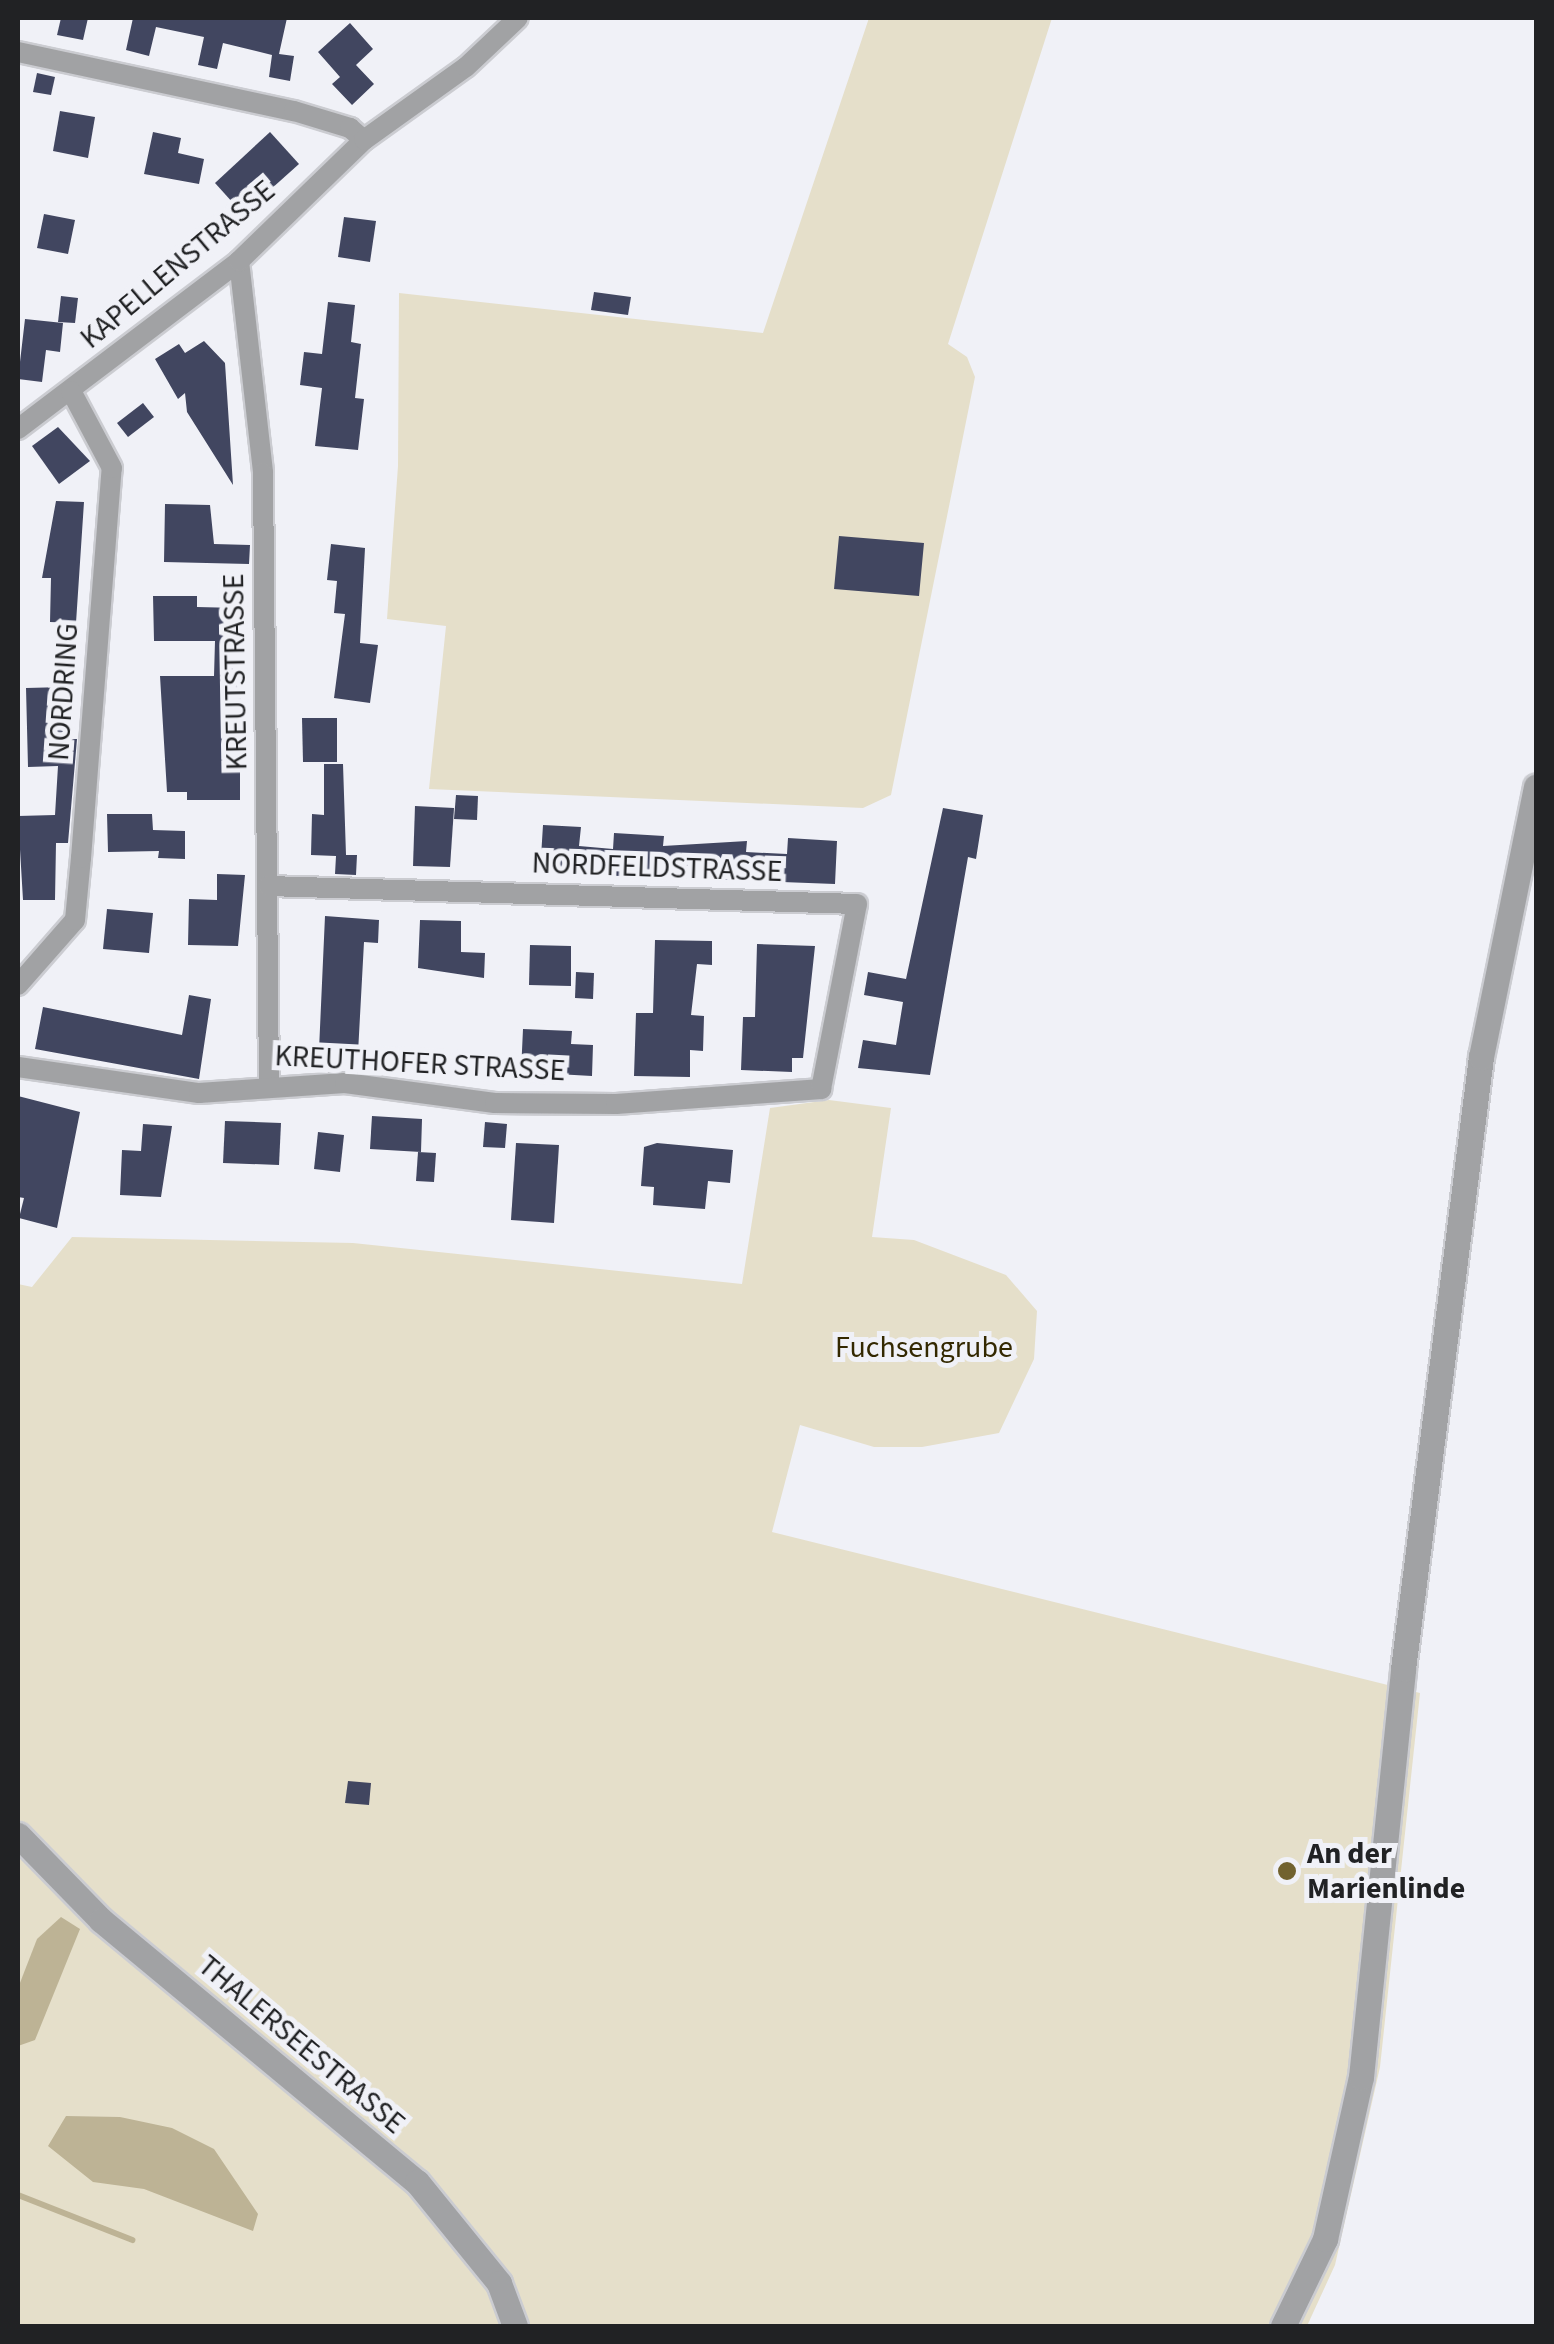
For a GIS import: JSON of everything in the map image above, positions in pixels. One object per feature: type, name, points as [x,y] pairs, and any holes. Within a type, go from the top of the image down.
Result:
[{"type":"street","name":"KAPELLENSTRASSE","points":[[18,429],[240,261],[364,140],[466,67],[518,18]]},
{"type":"street","points":[[18,52],[294,111],[350,128],[364,140]]},
{"type":"street","name":"KREUTSTRASSE","points":[[240,261],[262,474],[269,1084]]},
{"type":"street","name":"NORDRING","points":[[18,985],[75,920],[80,874],[112,468],[71,391]]},
{"type":"street","points":[[1283,2326],[1325,2239],[1361,2077],[1402,1670],[1481,1057],[1536,787]]},
{"type":"street","name":"NORDFELDSTRASSE","points":[[268,886],[856,904],[821,1089]]},
{"type":"street","name":"KREUTHOFER STRASSE","points":[[18,1067],[199,1093],[269,1084],[409,1088],[514,1103],[699,1100],[821,1089]]},
{"type":"street","name":"THALERSEESTRASSE","points":[[18,1835],[101,1920],[417,2182],[499,2284],[515,2326]]},
{"type":"green space","points":[[869,18],[1052,18],[948,344],[967,357],[975,377],[891,795],[863,808],[429,789],[446,626],[387,619],[398,466],[399,293],[763,333]]},
{"type":"green space","name":"Fuchsengrube","points":[[829,1100],[891,1108],[872,1237],[914,1240],[1006,1275],[1037,1311],[1034,1359],[999,1433],[922,1447],[874,1447],[800,1425],[772,1532],[1420,1693],[1380,2067],[1335,2265],[1307,2326],[18,2326],[18,1284],[32,1287],[72,1237],[353,1243],[742,1284],[770,1108]]},
{"type":"shaded area","points":[[61,1917],[80,1929],[35,2040],[18,2046],[18,1988],[37,1939]]},
{"type":"shaded area","points":[[66,2116],[120,2117],[172,2128],[214,2149],[258,2214],[253,2231],[144,2189],[93,2182],[48,2146]]},
{"type":"building","points":[[61,18],[88,18],[83,40],[57,35]]},
{"type":"building","points":[[133,18],[287,18],[279,54],[294,56],[290,81],[269,77],[272,55],[223,43],[217,69],[198,65],[204,37],[156,27],[149,56],[126,50]]},
{"type":"building","points":[[350,23],[373,49],[356,65],[374,84],[352,105],[332,84],[340,77],[318,52]]},
{"type":"building","points":[[37,73],[55,77],[51,95],[33,92]]},
{"type":"building","points":[[60,111],[95,117],[88,158],[53,151]]},
{"type":"building","points":[[153,132],[181,138],[178,153],[204,159],[199,184],[144,174]]},
{"type":"building","points":[[270,132],[299,164],[243,214],[215,183]]},
{"type":"building","points":[[44,214],[75,220],[68,254],[37,248]]},
{"type":"building","points":[[344,217],[376,221],[370,262],[338,257]]},
{"type":"building","points":[[594,292],[631,297],[628,315],[591,310]]},
{"type":"building","points":[[61,296],[78,298],[75,323],[58,322]]},
{"type":"building","points":[[328,302],[355,305],[351,342],[361,344],[355,398],[364,399],[358,450],[315,446],[322,388],[300,385],[304,352],[322,354]]},
{"type":"building","points":[[25,319],[63,323],[60,352],[46,350],[42,382],[18,379]]},
{"type":"building","points":[[204,341],[225,363],[233,485],[187,412],[185,393],[178,399],[155,359],[179,344],[185,353]]},
{"type":"building","points":[[143,403],[154,417],[128,437],[117,423]]},
{"type":"building","points":[[58,427],[90,461],[59,484],[32,446]]},
{"type":"building","points":[[56,501],[84,502],[76,623],[50,622],[51,578],[42,578]]},
{"type":"building","points":[[165,504],[210,505],[214,544],[250,545],[249,564],[164,562]]},
{"type":"building","points":[[839,536],[924,543],[919,596],[834,589]]},
{"type":"building","points":[[331,544],[365,548],[360,643],[378,645],[370,703],[334,698],[345,614],[334,613],[337,581],[327,580]]},
{"type":"building","points":[[153,596],[197,596],[197,607],[238,608],[242,730],[224,730],[224,765],[240,765],[240,800],[187,800],[187,792],[167,792],[160,676],[214,676],[215,641],[154,641]]},
{"type":"building","points":[[65,687],[66,739],[77,739],[68,843],[56,843],[55,900],[23,900],[18,816],[55,815],[58,766],[28,767],[26,688]]},
{"type":"building","points":[[302,718],[337,718],[337,762],[303,762]]},
{"type":"building","points":[[324,764],[343,764],[346,855],[357,855],[356,875],[335,874],[336,856],[311,855],[312,814],[324,815]]},
{"type":"building","points":[[456,795],[478,796],[477,820],[454,819]]},
{"type":"building","points":[[415,806],[454,808],[450,867],[413,866]]},
{"type":"building","points":[[943,808],[983,815],[976,859],[968,857],[930,1075],[858,1068],[863,1040],[896,1045],[903,1002],[864,995],[868,972],[906,979]]},
{"type":"building","points":[[107,814],[152,814],[153,830],[185,831],[185,859],[158,858],[159,851],[108,852]]},
{"type":"building","points":[[543,825],[581,827],[579,846],[613,849],[614,833],[664,836],[663,846],[747,841],[746,852],[787,854],[788,838],[837,841],[835,884],[540,873]]},
{"type":"building","points":[[217,874],[245,875],[238,946],[188,945],[189,899],[217,900]]},
{"type":"building","points":[[107,909],[153,913],[149,953],[103,949]]},
{"type":"building","points":[[325,916],[379,920],[378,943],[364,942],[358,1053],[319,1050]]},
{"type":"building","points":[[420,920],[461,921],[461,952],[485,953],[484,978],[418,968]]},
{"type":"building","points":[[655,940],[712,941],[712,965],[697,964],[691,1015],[704,1016],[703,1051],[690,1050],[690,1077],[634,1076],[636,1013],[653,1013]]},
{"type":"building","points":[[757,944],[815,946],[803,1058],[792,1058],[792,1072],[741,1070],[743,1017],[755,1017]]},
{"type":"building","points":[[530,945],[571,946],[571,986],[529,985]]},
{"type":"building","points":[[576,972],[594,973],[593,999],[575,998]]},
{"type":"building","points":[[189,995],[211,999],[199,1079],[35,1049],[43,1007],[182,1035]]},
{"type":"building","points":[[523,1029],[572,1031],[571,1044],[593,1045],[592,1076],[521,1072]]},
{"type":"building","points":[[18,1096],[80,1112],[57,1228],[19,1218],[24,1198],[18,1197]]},
{"type":"building","points":[[372,1116],[422,1119],[421,1152],[370,1149]]},
{"type":"building","points":[[225,1121],[281,1123],[279,1165],[223,1163]]},
{"type":"building","points":[[485,1122],[507,1124],[505,1148],[483,1147]]},
{"type":"building","points":[[143,1124],[172,1126],[161,1197],[120,1195],[122,1150],[141,1151]]},
{"type":"building","points":[[318,1132],[344,1135],[340,1172],[314,1169]]},
{"type":"building","points":[[516,1143],[559,1145],[554,1223],[511,1220]]},
{"type":"building","points":[[657,1143],[733,1150],[730,1183],[708,1181],[705,1209],[653,1205],[654,1187],[641,1186],[644,1147]]},
{"type":"building","points":[[418,1152],[436,1153],[434,1182],[416,1181]]},
{"type":"building","points":[[348,1781],[371,1783],[369,1805],[345,1803]]},
{"type":"waterway","points":[[18,2195],[132,2240]]},
{"type":"place","name":"An der Marienlinde","points":[[1287,1871]]}]
